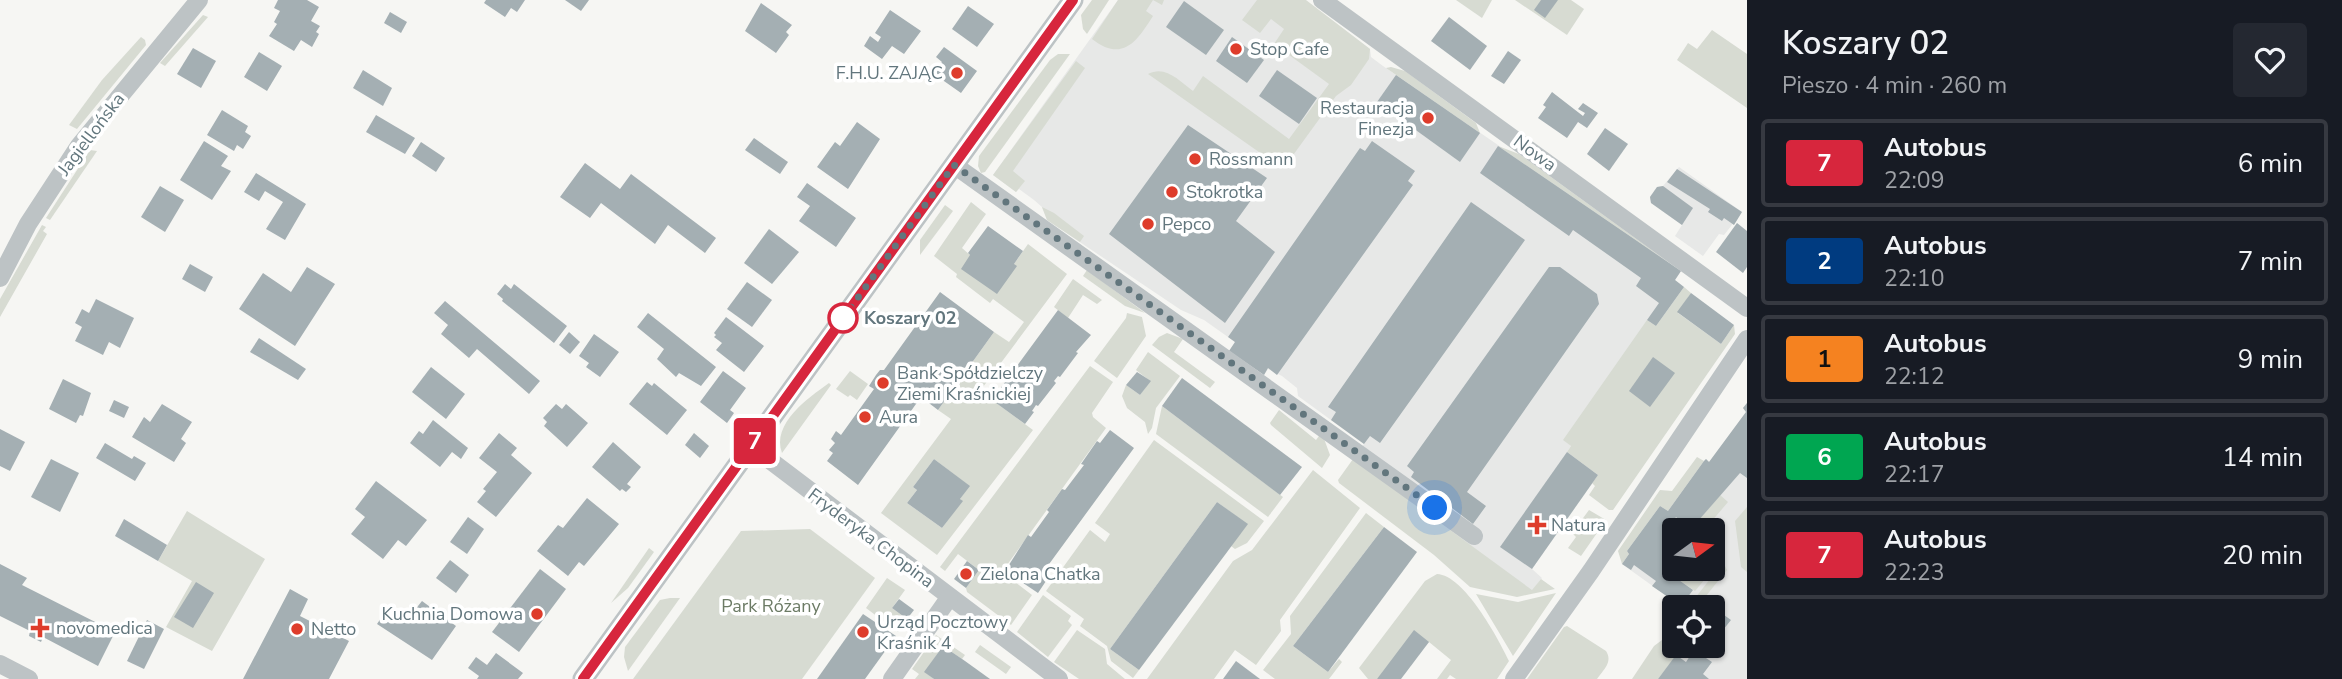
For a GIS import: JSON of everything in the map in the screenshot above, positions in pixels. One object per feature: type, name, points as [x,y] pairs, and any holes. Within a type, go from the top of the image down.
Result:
[{"type":"street","name":"Jagiellońska","points":[[0,278],[29,224],[74,153],[199,0]]},
{"type":"street","points":[[583,679],[1073,0]]},
{"type":"street","name":"Nowa","points":[[1322,0],[1747,308]]},
{"type":"street","points":[[954,165],[1474,536]]},
{"type":"street","points":[[1514,679],[1591,571],[1747,339]]},
{"type":"street","name":"Fryderyka Chopina","points":[[751,446],[1059,679]]},
{"type":"street","points":[[892,679],[949,598]]},
{"type":"street","points":[[0,664],[29,679]]},
{"type":"shaded area","points":[[1118,0],[1305,0],[1370,49],[1371,57],[1383,66],[1681,271],[1675,280],[1684,287],[1656,326],[1648,320],[1564,440],[1571,446],[1567,452],[1598,475],[1532,569],[1542,578],[1532,591],[1353,459],[1364,444],[1298,396],[1297,388],[1282,376],[1268,369],[1264,375],[1229,351],[1235,342],[1204,320],[1181,310],[1047,220],[1042,207],[1034,200],[1019,189],[1016,192],[993,175]]},
{"type":"shaded area","points":[[1679,167],[1742,212],[1724,235],[1719,234],[1703,256],[1675,236],[1682,225],[1651,203],[1650,197],[1657,187],[1663,186]]},
{"type":"shaded area","points":[[1747,403],[1747,679],[1658,679],[1675,658],[1725,658],[1725,595],[1665,595],[1622,564],[1629,554],[1627,551],[1660,506],[1668,511],[1704,461],[1706,459],[1710,462],[1746,412],[1743,408]]},
{"type":"green space","points":[[1092,0],[1109,0],[1087,34],[1083,29],[1081,15]]},
{"type":"green space","points":[[1118,0],[1153,0],[1146,11],[1153,16],[1135,41],[1121,49],[1112,49],[1092,39]]},
{"type":"green space","points":[[1257,0],[1306,0],[1370,49],[1369,59],[1351,85],[1336,96],[1283,169],[1148,74],[1161,71],[1193,91],[1203,76],[1289,139],[1329,84],[1274,44],[1284,29],[1271,19],[1260,33],[1242,20]]},
{"type":"green space","points":[[1456,0],[1492,0],[1482,18]]},
{"type":"green space","points":[[1515,0],[1571,0],[1584,9],[1567,35]]},
{"type":"green space","points":[[203,15],[208,17],[165,66],[160,63]]},
{"type":"green space","points":[[1712,30],[1747,54],[1747,108],[1677,60],[1688,43],[1697,49]]},
{"type":"green space","points":[[141,37],[146,45],[77,129],[69,125],[102,80]]},
{"type":"green space","points":[[1058,54],[1070,54],[985,172],[981,173],[978,166],[979,156],[1050,60]]},
{"type":"green space","points":[[1076,61],[1085,68],[1013,171],[1025,181],[1016,192],[993,175]]},
{"type":"green space","points":[[1386,68],[1405,71],[1476,123],[1480,133]]},
{"type":"green space","points":[[1498,146],[1519,154],[1681,271]]},
{"type":"green space","points":[[90,150],[97,151],[50,220],[46,218]]},
{"type":"green space","points":[[971,202],[986,214],[962,248],[970,255],[1014,264],[1028,244],[1067,274],[980,391],[1033,430],[937,555],[881,513],[951,419],[938,410],[994,332],[1009,342],[1024,322],[993,299],[990,303],[934,256]],"holes":[[[934,459],[969,486],[960,499],[962,501],[942,528],[907,503],[917,490],[913,487]]]},
{"type":"green space","points":[[945,205],[953,211],[920,255],[920,240]]},
{"type":"green space","points":[[1042,207],[1084,236],[1080,242],[1047,220]]},
{"type":"green space","points":[[42,225],[46,227],[43,231],[47,234],[0,317],[0,299]]},
{"type":"green space","points":[[1087,270],[1145,313],[1125,306],[1083,276]]},
{"type":"green space","points":[[1073,279],[1102,300],[1097,304],[1083,295],[1068,318],[1054,307]]},
{"type":"green space","points":[[1684,287],[1691,293],[1678,313],[1721,344],[1734,325],[1735,334],[1613,510],[1609,510],[1589,495],[1595,486],[1592,483],[1598,475],[1567,452],[1571,446],[1563,440],[1647,320],[1656,326]]},
{"type":"green space","points":[[1127,313],[1142,317],[1146,336],[1117,378],[1094,361]]},
{"type":"green space","points":[[1167,333],[1183,339],[1174,352],[1215,382],[1210,388],[1152,345]]},
{"type":"green space","points":[[1148,352],[1180,376],[1156,408],[1148,434],[1145,422],[1127,408],[1122,396],[1126,385],[1140,395],[1150,381],[1136,370]]},
{"type":"green space","points":[[1090,366],[1113,382],[1092,413],[1106,428],[1002,572],[1032,595],[1011,625],[967,592],[966,588],[979,570],[958,554],[945,571],[940,567]]},
{"type":"green space","points":[[850,371],[868,384],[857,400],[836,389]]},
{"type":"green space","points":[[829,383],[831,385],[782,453],[780,442],[786,422],[802,404]]},
{"type":"green space","points":[[1162,406],[1283,497],[1268,517],[1156,434]]},
{"type":"green space","points":[[1279,410],[1316,440],[1323,436],[1330,455],[1322,468],[1271,425]]},
{"type":"green space","points":[[1154,440],[1264,521],[1247,543],[1235,549],[1231,546],[1247,524],[1217,502],[1110,649],[1139,670],[1133,678],[1111,661],[1107,646],[1080,626],[1084,619],[1046,591],[1090,530],[1105,542],[1110,534],[1095,523]]},
{"type":"green space","points":[[1697,457],[1704,461],[1668,511],[1660,506],[1627,551],[1629,554],[1622,564],[1618,551],[1660,490],[1672,491]]},
{"type":"green space","points":[[1353,459],[1532,590],[1541,579],[1555,589],[1517,597],[1470,587],[1434,555],[1339,483],[1338,480]]},
{"type":"green space","points":[[1313,470],[1360,508],[1280,620],[1281,631],[1256,665],[1235,650],[1214,679],[1147,679],[1233,561],[1252,550]]},
{"type":"green space","points":[[1720,495],[1728,502],[1714,518],[1700,518]]},
{"type":"green space","points":[[1747,507],[1747,572],[1741,567],[1735,521]]},
{"type":"green space","points":[[1589,510],[1606,520],[1581,556],[1568,548],[1576,537],[1572,533]]},
{"type":"green space","points":[[187,511],[265,559],[212,651],[166,627],[192,581],[158,561]]},
{"type":"green space","points":[[1366,513],[1384,527],[1293,646],[1328,672],[1339,659],[1342,662],[1329,679],[1275,679],[1263,670],[1291,634],[1290,616]]},
{"type":"green space","name":"Park Różany","points":[[810,529],[875,578],[802,679],[633,679],[741,531]]},
{"type":"green space","points":[[649,548],[654,552],[628,588],[611,603]]},
{"type":"green space","points":[[1437,574],[1447,577],[1469,596],[1489,624],[1509,661],[1497,679],[1456,679],[1450,675],[1447,679],[1437,679],[1451,660],[1429,642],[1377,679],[1368,679],[1359,668],[1425,581]]},
{"type":"green space","points":[[887,578],[905,590],[892,608],[907,619],[898,632],[866,608]]},
{"type":"green space","points":[[1680,581],[1703,581],[1695,591]]},
{"type":"green space","points":[[1709,581],[1718,581],[1707,595],[1697,595]]},
{"type":"green space","points":[[1556,593],[1513,656],[1476,594],[1518,602]]},
{"type":"green space","points":[[1043,595],[1071,616],[1068,621],[1072,625],[1048,657],[1017,632]]},
{"type":"green space","points":[[680,598],[628,671],[624,657],[625,647],[660,600]]},
{"type":"green space","points":[[1567,626],[1606,651],[1609,659],[1597,679],[1527,679],[1564,627]]},
{"type":"green space","points":[[1077,630],[1105,649],[1107,664],[1125,679],[1079,679],[1054,662]]},
{"type":"green space","points":[[936,635],[965,655],[962,659],[943,646],[925,672],[934,679],[915,679],[919,674],[912,669]]},
{"type":"green space","points":[[1662,640],[1662,658],[1675,658],[1658,679],[1632,679],[1654,646]]},
{"type":"green space","points":[[980,645],[1011,667],[1006,674],[975,652]]},
{"type":"building","points":[[278,0],[307,0],[319,7],[311,21],[320,26],[312,47],[301,40],[294,51],[269,36],[277,24],[274,22],[280,11],[274,8]]},
{"type":"building","points":[[486,0],[525,0],[517,12],[511,8],[505,17],[484,3]]},
{"type":"building","points":[[565,0],[589,0],[581,11]]},
{"type":"building","points":[[1541,0],[1558,0],[1545,18],[1534,10]]},
{"type":"building","points":[[1184,1],[1224,30],[1206,55],[1166,27]]},
{"type":"building","points":[[761,3],[792,25],[786,32],[789,35],[776,53],[745,31]]},
{"type":"building","points":[[968,6],[994,24],[977,47],[952,29]]},
{"type":"building","points":[[890,10],[921,31],[904,54],[892,46],[882,59],[864,46],[870,36],[878,42],[881,37],[875,33]]},
{"type":"building","points":[[390,12],[407,22],[401,33],[384,23]]},
{"type":"building","points":[[1449,17],[1487,46],[1470,70],[1431,41]]},
{"type":"building","name":"Stop Cafe","points":[[1232,37],[1264,60],[1247,83],[1216,61]]},
{"type":"building","points":[[944,47],[977,71],[961,93],[934,74],[942,62],[936,57]]},
{"type":"building","points":[[193,48],[216,61],[201,88],[177,74]]},
{"type":"building","points":[[1508,51],[1521,60],[1504,84],[1491,76]]},
{"type":"building","points":[[259,52],[282,66],[267,91],[244,77]]},
{"type":"building","points":[[363,70],[392,88],[383,106],[353,88]]},
{"type":"building","points":[[1277,70],[1317,98],[1299,124],[1259,96]]},
{"type":"building","name":"Restauracja Finezja","points":[[1396,75],[1480,133],[1460,162],[1377,102]]},
{"type":"building","points":[[1552,92],[1583,116],[1585,113],[1578,109],[1583,103],[1598,113],[1587,128],[1578,122],[1567,138],[1538,118]]},
{"type":"building","points":[[222,110],[248,126],[245,132],[251,136],[243,149],[237,145],[234,151],[207,135]]},
{"type":"building","points":[[376,115],[415,138],[405,154],[366,132]]},
{"type":"building","points":[[857,122],[880,139],[848,189],[817,167],[835,142],[840,146]]},
{"type":"building","points":[[1188,125],[1267,178],[1236,221],[1275,252],[1225,323],[1109,234]]},
{"type":"building","points":[[1605,128],[1628,144],[1609,171],[1587,154]]},
{"type":"building","points":[[754,138],[788,162],[780,174],[745,150]]},
{"type":"building","points":[[204,141],[228,156],[221,166],[231,171],[212,200],[180,180]]},
{"type":"building","points":[[1372,141],[1415,171],[1408,181],[1413,185],[1277,375],[1268,368],[1264,375],[1229,351],[1235,342],[1228,337],[1360,148],[1365,151]]},
{"type":"building","points":[[421,142],[445,158],[436,172],[412,156]]},
{"type":"building","points":[[1498,146],[1681,271],[1675,280],[1684,287],[1656,326],[1647,320],[1659,303],[1636,286],[1641,278],[1573,230],[1569,236],[1480,173]]},
{"type":"building","points":[[585,163],[620,189],[631,174],[716,238],[705,253],[668,225],[655,244],[601,203],[590,218],[560,197]]},
{"type":"building","points":[[1677,169],[1742,212],[1734,225],[1724,218],[1722,221],[1708,212],[1710,209],[1667,182]]},
{"type":"building","points":[[256,173],[306,204],[285,240],[266,229],[283,202],[265,191],[259,201],[244,192]]},
{"type":"building","points":[[807,183],[856,218],[836,247],[799,221],[810,206],[797,197]]},
{"type":"building","points":[[160,186],[184,200],[165,232],[141,217]]},
{"type":"building","points":[[1663,186],[1693,208],[1682,225],[1651,203],[1650,197],[1657,187]]},
{"type":"building","points":[[1471,202],[1525,240],[1380,443],[1370,436],[1364,444],[1331,420],[1336,412],[1328,407]]},
{"type":"building","points":[[1737,223],[1747,231],[1747,267],[1743,273],[1716,252]]},
{"type":"building","points":[[988,226],[1023,251],[1014,264],[1017,266],[997,294],[961,269],[970,255],[968,253]]},
{"type":"building","points":[[769,229],[799,252],[772,284],[744,263]]},
{"type":"building","points":[[190,264],[213,277],[205,292],[182,279]]},
{"type":"building","points":[[307,267],[335,284],[295,346],[239,309],[263,273],[291,292]]},
{"type":"building","points":[[1549,267],[1560,267],[1597,294],[1599,304],[1467,492],[1486,506],[1473,524],[1411,477],[1414,472],[1407,466]]},
{"type":"building","points":[[747,282],[772,300],[752,327],[727,309]]},
{"type":"building","points":[[505,284],[511,289],[514,284],[567,326],[554,343],[502,301],[497,294]]},
{"type":"building","points":[[940,292],[994,332],[938,410],[921,397],[858,485],[827,461],[833,453],[829,450],[835,443],[831,439],[836,431],[841,435],[874,389],[869,386],[876,375],[880,370],[884,370]]},
{"type":"building","points":[[1691,293],[1734,325],[1721,344],[1677,312]]},
{"type":"building","points":[[96,299],[134,318],[120,348],[109,342],[103,355],[75,341],[82,327],[75,323],[82,309],[89,313]]},
{"type":"building","points":[[445,301],[540,381],[529,394],[477,349],[469,358],[441,334],[448,325],[434,313]]},
{"type":"building","points":[[1058,310],[1091,335],[1060,377],[1054,381],[1056,383],[1038,406],[1036,405],[1025,424],[992,400]]},
{"type":"building","points":[[648,313],[716,367],[701,386],[679,373],[676,377],[657,359],[664,349],[637,327]]},
{"type":"building","points":[[726,317],[764,346],[744,372],[716,350],[722,343],[714,337],[714,333]]},
{"type":"building","points":[[569,332],[580,342],[570,354],[559,345]]},
{"type":"building","points":[[594,334],[619,352],[600,377],[586,367],[589,363],[579,356]]},
{"type":"building","points":[[259,338],[306,369],[298,380],[250,352]]},
{"type":"building","points":[[1653,357],[1675,373],[1650,407],[1629,391]]},
{"type":"building","points":[[431,367],[465,394],[446,419],[412,392]]},
{"type":"building","points":[[723,371],[746,388],[730,410],[734,413],[727,423],[700,402]]},
{"type":"building","points":[[1137,372],[1151,381],[1140,395],[1126,385]]},
{"type":"building","points":[[1182,378],[1302,467],[1280,495],[1162,406]]},
{"type":"building","points":[[63,379],[91,393],[83,416],[80,415],[76,423],[49,409]]},
{"type":"building","points":[[647,382],[652,386],[654,383],[687,410],[667,435],[629,404]]},
{"type":"building","points":[[114,400],[129,407],[124,418],[109,411]]},
{"type":"building","points":[[1747,403],[1747,478],[1740,473],[1701,518],[1662,518],[1662,581],[1680,581],[1693,590],[1689,595],[1665,595],[1652,586],[1656,581],[1634,565],[1631,570],[1622,564],[1629,554],[1627,551],[1660,506],[1668,511],[1704,461],[1706,459],[1709,462],[1746,412],[1743,408]]},
{"type":"building","points":[[162,404],[192,422],[181,439],[186,443],[174,462],[132,437],[144,417],[150,422]]},
{"type":"building","points":[[556,404],[562,409],[566,404],[588,423],[567,447],[544,426],[547,422],[543,418]]},
{"type":"building","points":[[433,420],[468,448],[461,459],[452,452],[440,467],[410,443],[419,431],[423,434]]},
{"type":"building","points":[[0,429],[25,442],[10,471],[0,466]]},
{"type":"building","points":[[1110,430],[1134,448],[1044,571],[1050,575],[1038,593],[1005,571],[1028,535],[1031,537],[1049,512],[1047,510],[1062,489],[1065,490],[1084,465],[1081,464],[1097,441],[1100,443]]},
{"type":"building","points":[[499,433],[517,448],[511,455],[532,473],[496,517],[477,502],[486,491],[483,489],[497,472],[479,458]]},
{"type":"building","points":[[694,433],[709,446],[700,458],[685,445]]},
{"type":"building","points":[[613,442],[641,467],[627,484],[631,487],[626,492],[622,489],[620,491],[592,467]]},
{"type":"building","points":[[105,443],[132,459],[134,456],[146,463],[135,481],[96,458]]},
{"type":"building","points":[[1567,452],[1598,475],[1532,569],[1500,547]]},
{"type":"building","points":[[51,459],[79,473],[60,512],[31,497]]},
{"type":"building","points":[[934,459],[970,486],[960,499],[963,501],[942,528],[907,503],[917,490],[913,487]]},
{"type":"building","points":[[376,481],[427,520],[406,546],[398,540],[383,559],[351,534],[365,517],[355,509]]},
{"type":"building","points":[[587,498],[619,524],[584,566],[579,562],[568,576],[537,551],[558,525],[563,528]]},
{"type":"building","points":[[1217,502],[1248,524],[1139,670],[1110,649]]},
{"type":"building","points":[[468,517],[484,529],[467,554],[450,542]]},
{"type":"building","points":[[124,519],[167,545],[158,561],[115,536]]},
{"type":"building","points":[[1384,527],[1417,552],[1328,672],[1293,646]]},
{"type":"building","points":[[450,560],[469,575],[456,593],[436,578]]},
{"type":"building","name":"Zielona Chatka","points":[[967,561],[979,570],[966,588],[954,579]]},
{"type":"building","points":[[0,564],[27,578],[22,585],[115,632],[98,666],[43,637],[41,642],[29,636],[30,631],[0,616]]},
{"type":"building","points":[[540,569],[566,589],[519,652],[492,632]]},
{"type":"building","points":[[196,582],[214,593],[193,628],[174,617]]},
{"type":"building","name":"Netto","points":[[290,589],[308,599],[300,616],[349,641],[329,679],[243,679]]},
{"type":"building","points":[[899,599],[914,610],[907,619],[892,608]]},
{"type":"building","points":[[422,601],[456,626],[432,660],[377,624],[385,612],[391,617],[394,613],[406,621]]},
{"type":"building","points":[[863,614],[896,636],[865,679],[817,679]]},
{"type":"building","points":[[1725,616],[1731,620],[1725,628]]},
{"type":"building","points":[[147,620],[164,629],[144,669],[127,661]]},
{"type":"building","points":[[1414,630],[1429,642],[1401,679],[1377,679]]},
{"type":"building","points":[[943,646],[990,679],[934,679],[924,672]]},
{"type":"building","points":[[496,653],[523,673],[518,679],[477,679],[479,676],[468,668],[476,657],[487,665]]},
{"type":"building","points":[[1674,658],[1686,662],[1689,658],[1706,658],[1712,662],[1703,674],[1709,679],[1658,679]]},
{"type":"building","points":[[1236,661],[1260,679],[1223,679]]},
{"type":"bus line","name":"7","points":[[583,679],[1073,0]]},
{"type":"place","name":"Stop Cafe","points":[[1236,49]]},
{"type":"place","name":"F.H.U. ZAJĄC","points":[[957,73]]},
{"type":"place","name":"Restauracja Finezja","points":[[1428,118]]},
{"type":"place","name":"Rossmann","points":[[1195,159]]},
{"type":"place","name":"Stokrotka","points":[[1172,192]]},
{"type":"place","name":"Pepco","points":[[1148,224]]},
{"type":"place","name":"Koszary 02","points":[[843,318]]},
{"type":"place","name":"Bank Spółdzielczy Ziemi Kraśnickiej","points":[[883,383]]},
{"type":"place","name":"Aura","points":[[865,417]]},
{"type":"place","name":"Natura","points":[[1537,525]]},
{"type":"place","name":"Zielona Chatka","points":[[966,574]]},
{"type":"place","name":"Kuchnia Domowa","points":[[537,614]]},
{"type":"place","name":"novomedica","points":[[40,628]]},
{"type":"place","name":"Netto","points":[[297,629]]},
{"type":"place","name":"Urząd Pocztowy Kraśnik 4","points":[[863,632]]},
{"type":"route","points":[[843,318],[836,328],[954,165],[1435,508]]}]
